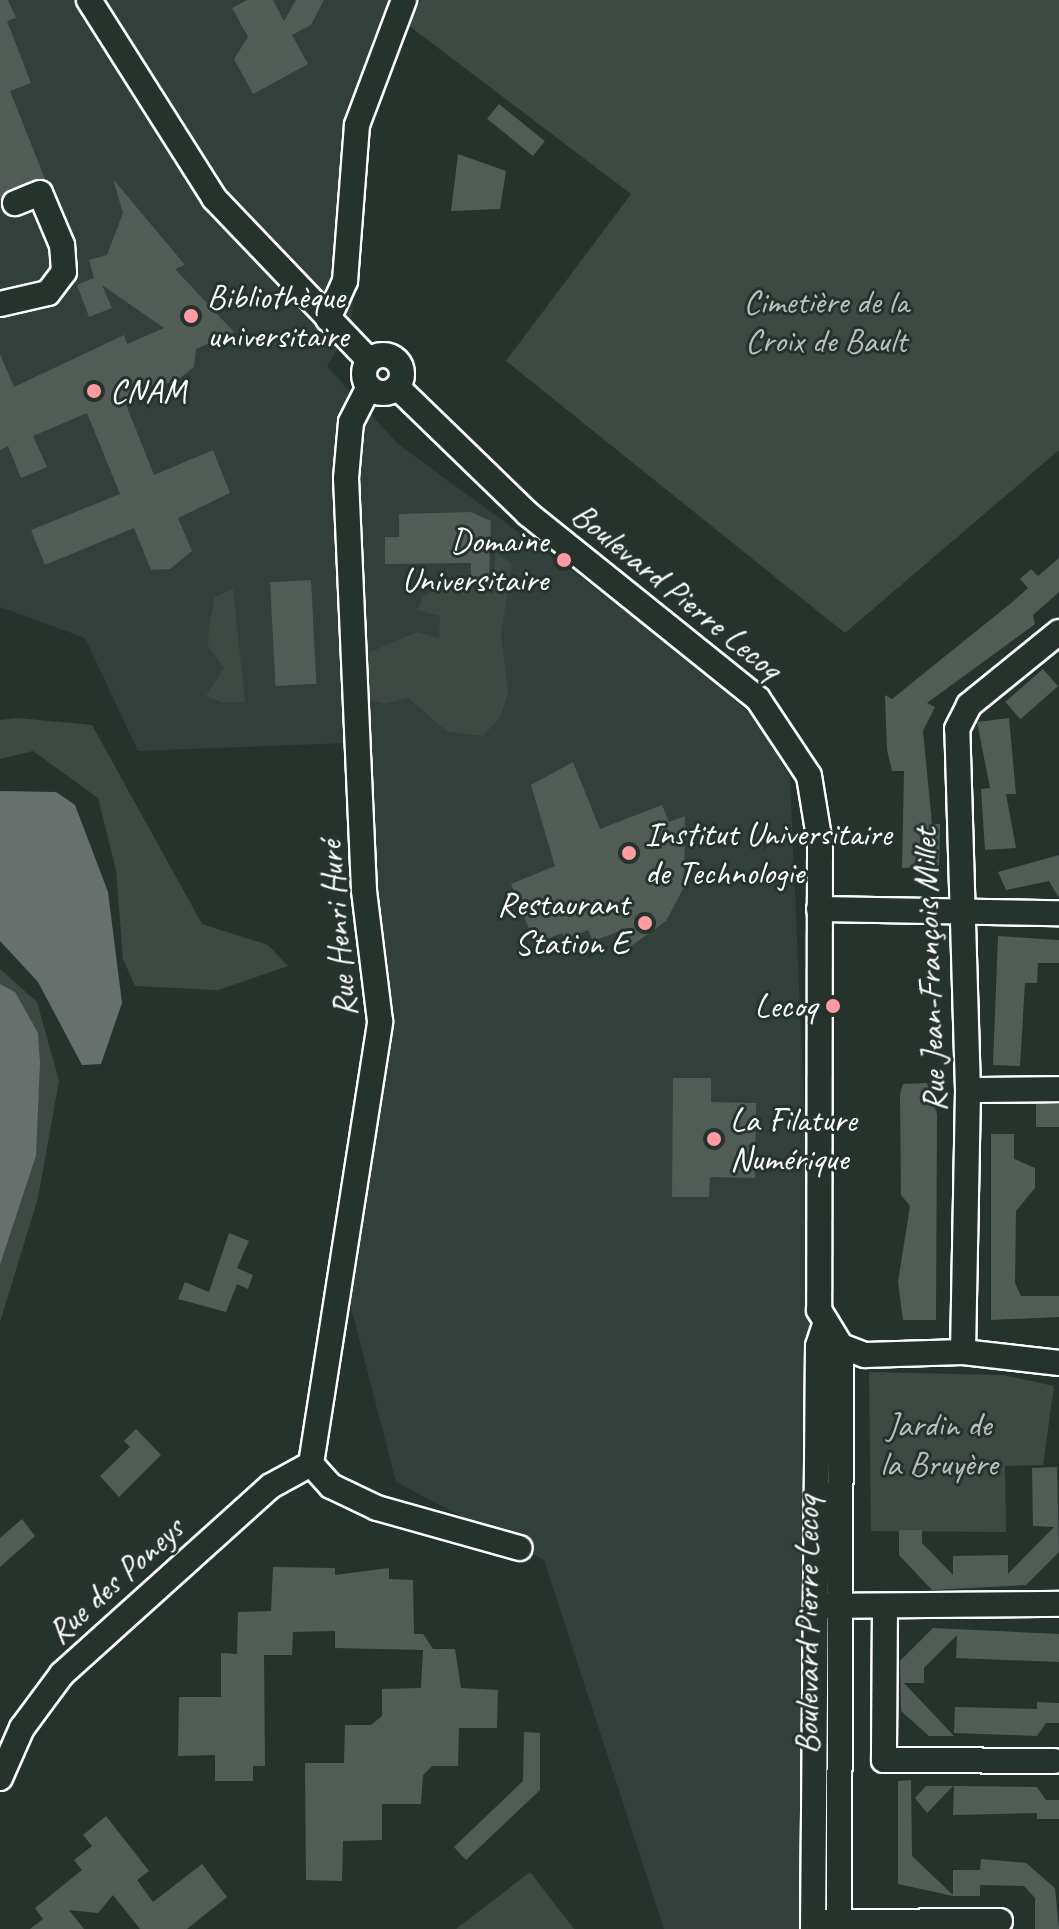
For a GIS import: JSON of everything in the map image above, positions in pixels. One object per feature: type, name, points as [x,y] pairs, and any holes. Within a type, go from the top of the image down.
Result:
[{"type":"street","name":"Boulevard Pierre Lecoq","points":[[89,0],[214,198],[369,360],[394,358],[401,369],[397,387],[528,514],[733,676],[779,722],[816,805],[824,1328],[818,1346],[813,1926]]},
{"type":"street","points":[[328,319],[345,281],[357,125],[404,0]]},
{"type":"street","points":[[0,304],[48,293],[64,272],[62,245],[40,193],[15,203]]},
{"type":"street","points":[[369,360],[364,377],[369,387],[386,393],[397,387]]},
{"type":"street","name":"Rue Henri Huré","points":[[311,1464],[380,1021],[364,890],[346,478],[351,422],[369,387]]},
{"type":"street","name":"Rue Jean-François Millet","points":[[963,1352],[968,1090],[965,912],[957,729],[969,705],[1059,632]]},
{"type":"street","points":[[819,909],[1059,913]]},
{"type":"street","points":[[968,1090],[1059,1089]]},
{"type":"street","points":[[824,1328],[841,1346],[865,1355],[963,1352],[1059,1363]]},
{"type":"street","name":"Boulevard Pierre Lecoq","points":[[839,1926],[841,1346]]},
{"type":"street","points":[[311,1464],[331,1486],[377,1508],[519,1548]]},
{"type":"street","name":"Rue des Poneys","points":[[0,1778],[22,1728],[62,1674],[271,1486],[311,1464]]},
{"type":"street","points":[[815,1607],[1059,1604]]},
{"type":"street","points":[[885,1607],[884,1760],[1054,1761]]},
{"type":"street","points":[[813,1926],[881,1927],[1000,1921]]},
{"type":"shaded area","points":[[0,0],[414,0],[369,128],[351,326],[327,366],[398,444],[684,653],[754,718],[790,777],[827,1633],[825,1929],[664,1929],[544,1560],[396,1482],[333,1238],[372,1117],[348,743],[138,751],[85,638],[0,607]]},
{"type":"shaded area","points":[[0,791],[56,792],[75,805],[108,892],[122,1003],[101,1064],[82,1065],[38,982],[0,941]]},
{"type":"shaded area","points":[[0,984],[15,992],[38,1033],[40,1063],[36,1156],[0,1265]]},
{"type":"green space","name":"Cimetière de la Croix de Bault","points":[[421,0],[1059,0],[1059,450],[845,633],[506,361],[631,194],[408,25]]},
{"type":"green space","points":[[495,552],[512,564],[501,634],[508,691],[501,716],[483,736],[448,732],[408,698],[384,704],[363,698],[361,656],[417,632],[439,638],[440,616],[417,610],[423,597],[447,580],[493,594]]},
{"type":"green space","points":[[233,589],[245,702],[224,703],[206,696],[224,668],[208,646],[209,626],[215,597]]},
{"type":"green space","points":[[18,718],[92,725],[202,924],[268,945],[288,966],[218,990],[135,986],[123,959],[116,870],[98,798],[33,751],[0,759],[0,720]]},
{"type":"green space","points":[[0,969],[37,1002],[59,1081],[38,1198],[0,1322],[0,1265],[36,1156],[15,992],[0,984]]},
{"type":"green space","name":"Jardin de la Bruyère","points":[[869,1372],[1003,1375],[1054,1386],[1043,1465],[1005,1466],[1006,1532],[871,1531]]},
{"type":"green space","points":[[530,1872],[574,1929],[456,1929]]},
{"type":"building","points":[[0,0],[8,0],[16,18],[7,21],[31,83],[10,91],[45,179],[9,189],[0,201]]},
{"type":"building","points":[[247,0],[273,0],[284,21],[296,0],[324,0],[311,25],[292,35],[308,64],[253,94],[234,59],[248,37],[232,8]]},
{"type":"building","points":[[499,104],[545,141],[533,156],[487,119]]},
{"type":"building","points":[[458,154],[506,171],[500,209],[451,211]]},
{"type":"building","points":[[113,179],[185,265],[175,269],[234,332],[196,349],[194,367],[180,378],[125,402],[154,475],[213,450],[230,493],[178,518],[192,551],[170,569],[151,570],[134,528],[45,565],[31,530],[120,494],[87,413],[33,436],[47,467],[21,478],[8,446],[0,450],[0,354],[14,387],[124,335],[127,344],[164,328],[102,285],[112,308],[89,317],[77,285],[94,278],[89,260],[107,255],[123,213]]},
{"type":"building","points":[[471,512],[491,521],[489,580],[471,581],[471,563],[385,564],[385,537],[399,537],[399,514]]},
{"type":"building","points":[[1059,558],[1059,592],[1033,615],[1035,624],[927,703],[935,707],[923,731],[932,824],[940,824],[939,866],[902,868],[904,771],[892,771],[887,750],[885,695],[892,699],[1010,604],[1028,588],[1020,579],[1031,569],[1038,576]]},
{"type":"building","points":[[311,580],[316,684],[275,686],[270,582]]},
{"type":"building","points":[[1043,669],[1058,686],[1020,719],[1005,702]]},
{"type":"building","points":[[1009,718],[1016,794],[1006,794],[1016,848],[985,850],[981,789],[990,788],[977,722]]},
{"type":"building","name":"Institut Universitaire de Technologie","points":[[573,762],[600,829],[662,805],[669,822],[685,816],[684,887],[666,921],[627,949],[620,931],[593,941],[588,930],[565,939],[562,933],[535,944],[511,884],[555,866],[531,785]]},
{"type":"building","points":[[1059,855],[1059,898],[1049,881],[1006,890],[998,872]]},
{"type":"building","points":[[998,936],[1059,940],[1059,963],[1038,963],[1037,983],[1025,983],[1020,1066],[993,1065]]},
{"type":"building","name":"La Filature Numérique","points":[[673,1078],[711,1078],[711,1102],[756,1103],[755,1178],[710,1177],[709,1197],[672,1197]]},
{"type":"building","points":[[927,1083],[937,1114],[936,1320],[903,1320],[898,1282],[910,1206],[901,1195],[900,1094],[903,1084]]},
{"type":"building","points":[[1036,1104],[1059,1104],[1059,1127],[1036,1127]]},
{"type":"building","points":[[991,1134],[1014,1134],[1014,1159],[1035,1168],[1035,1188],[1016,1211],[1015,1283],[1021,1296],[1059,1296],[1059,1317],[991,1320]]},
{"type":"building","points":[[229,1233],[249,1241],[237,1268],[253,1275],[248,1289],[237,1284],[226,1312],[178,1299],[185,1282],[209,1292]]},
{"type":"building","points":[[136,1429],[161,1455],[119,1497],[100,1476],[130,1447],[124,1441]]},
{"type":"building","points":[[1057,1467],[1059,1552],[1026,1585],[932,1590],[899,1555],[899,1530],[922,1530],[922,1543],[953,1575],[953,1556],[1008,1555],[1008,1574],[1054,1527],[1033,1526],[1032,1468]]},
{"type":"building","points":[[22,1519],[35,1536],[0,1567],[0,1538]]},
{"type":"building","points":[[273,1567],[335,1568],[335,1575],[389,1568],[389,1579],[413,1580],[414,1634],[423,1634],[433,1649],[455,1649],[461,1688],[498,1690],[497,1728],[459,1728],[458,1766],[432,1766],[423,1775],[421,1804],[382,1804],[382,1840],[343,1841],[342,1881],[306,1880],[305,1763],[344,1763],[345,1725],[371,1725],[382,1716],[382,1689],[421,1688],[423,1650],[335,1648],[335,1631],[293,1632],[292,1655],[264,1655],[265,1766],[253,1766],[253,1781],[215,1781],[215,1755],[178,1756],[179,1697],[221,1697],[221,1653],[237,1654],[238,1612],[271,1611]]},
{"type":"building","points":[[933,1628],[1059,1634],[1059,1662],[956,1658],[957,1635],[924,1668],[924,1683],[904,1683],[954,1736],[929,1736],[901,1711],[900,1661]]},
{"type":"building","points":[[1037,1702],[1059,1703],[1059,1723],[1046,1723],[1037,1736],[954,1733],[955,1707],[1037,1709]]},
{"type":"building","points":[[524,1732],[540,1733],[540,1790],[466,1860],[454,1847],[523,1781]]},
{"type":"building","points":[[911,1780],[912,1856],[953,1895],[953,1870],[980,1870],[981,1859],[1026,1863],[1055,1888],[1059,1929],[1035,1929],[1035,1898],[1024,1886],[980,1885],[980,1896],[953,1896],[898,1884],[898,1781]]},
{"type":"building","points":[[926,1786],[953,1786],[927,1813],[915,1798]]},
{"type":"building","points":[[954,1786],[1037,1787],[1046,1800],[1059,1800],[1059,1819],[1037,1819],[1037,1813],[953,1815]]},
{"type":"building","points":[[106,1816],[149,1871],[137,1880],[153,1902],[202,1864],[227,1897],[187,1929],[140,1929],[113,1895],[98,1913],[69,1910],[84,1929],[30,1929],[43,1919],[35,1908],[82,1870],[74,1860],[92,1846],[83,1835]]},
{"type":"place","name":"Bibliothèque universitaire","points":[[191,316]]},
{"type":"place","name":"CNAM","points":[[94,391]]},
{"type":"place","name":"Domaine Universitaire","points":[[564,560]]},
{"type":"place","name":"Institut Universitaire de Technologie","points":[[629,853]]},
{"type":"place","name":"Restaurant Station E","points":[[645,923]]},
{"type":"place","name":"Lecoq","points":[[833,1006]]},
{"type":"place","name":"La Filature Numérique","points":[[714,1139]]}]
